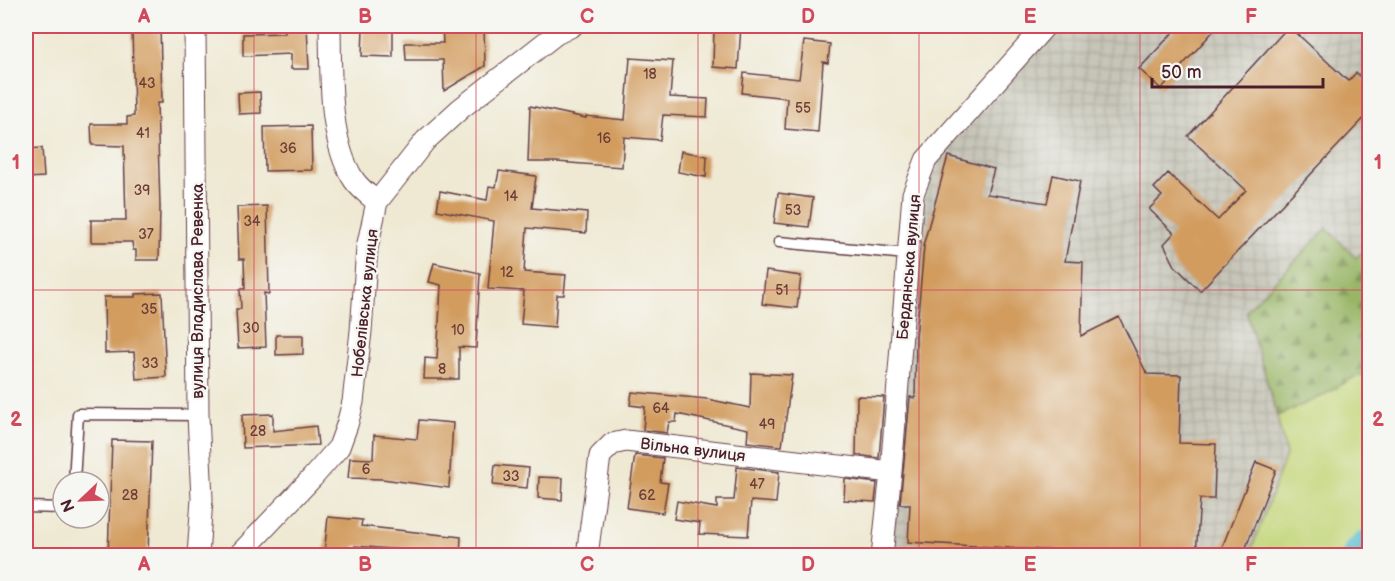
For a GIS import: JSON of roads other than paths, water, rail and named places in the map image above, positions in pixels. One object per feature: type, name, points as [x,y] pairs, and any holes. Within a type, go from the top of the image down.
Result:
[{"type":"street","name":"вулиця Владислава Ревенка","points":[[195,26],[198,415],[202,499],[198,555]]},
{"type":"street","points":[[330,26],[331,92],[341,157],[354,180],[377,202]]},
{"type":"street","name":"Бердянська вулиця","points":[[882,555],[891,472],[913,194],[926,160],[1045,26]]},
{"type":"street","name":"Нобелівська вулиця","points":[[238,555],[339,447],[353,402],[367,248],[377,202],[425,141],[561,28]]},
{"type":"street","name":"Вільна вулиця","points":[[587,555],[600,456],[612,444],[626,441],[891,472]]},
{"type":"lane","points":[[779,242],[907,254]]},
{"type":"lane","points":[[75,470],[78,414],[198,415]]},
{"type":"lane","points":[[26,507],[51,508]]},
{"type":"waterway","points":[[1362,556],[1370,549]]}]
